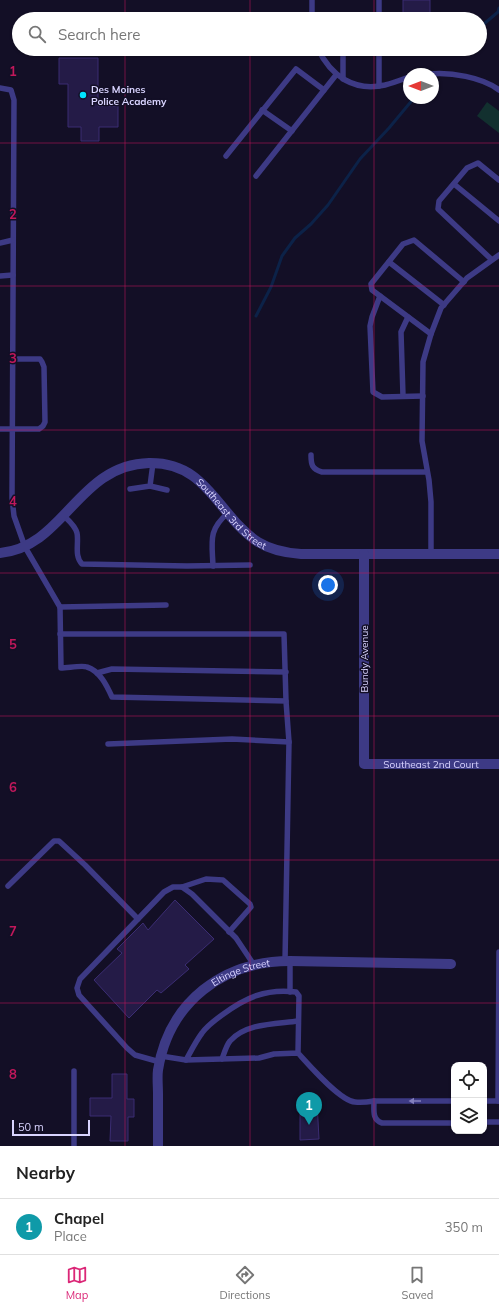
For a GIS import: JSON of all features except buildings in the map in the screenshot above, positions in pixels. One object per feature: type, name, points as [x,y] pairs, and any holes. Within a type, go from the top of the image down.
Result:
[{"type":"street","name":"Southeast 3rd Street","points":[[0,553],[26,547],[34,542],[47,532],[96,482],[108,474],[135,464],[153,463],[164,464],[192,475],[213,493],[247,533],[272,549],[286,553],[499,554]]},
{"type":"street","name":"Bundy Avenue","points":[[364,554],[364,764]]},
{"type":"street","name":"Southeast 2nd Court","points":[[364,764],[499,764]]},
{"type":"street","name":"Eltinge Street","points":[[158,1146],[158,1071],[167,1038],[174,1023],[185,1007],[212,982],[228,974],[263,963],[451,964]]},
{"type":"lane","points":[[312,0],[312,12]]},
{"type":"lane","points":[[379,0],[379,12]]},
{"type":"lane","points":[[322,56],[336,75],[359,85],[379,86],[403,79]]},
{"type":"lane","points":[[343,56],[343,78]]},
{"type":"lane","points":[[379,56],[379,86]]},
{"type":"lane","points":[[226,156],[296,69],[324,90]]},
{"type":"lane","points":[[439,74],[451,74],[468,77],[485,82],[499,90]]},
{"type":"lane","points":[[256,176],[336,75]]},
{"type":"lane","points":[[0,88],[11,90],[14,100],[12,498],[14,516],[26,547],[60,608],[61,668],[87,667],[97,673],[106,684],[112,697],[286,701]]},
{"type":"lane","points":[[262,110],[292,131]]},
{"type":"lane","points":[[491,259],[438,209],[439,201],[467,168],[478,163],[499,180]]},
{"type":"lane","points":[[454,184],[499,221]]},
{"type":"lane","points":[[0,243],[13,240]]},
{"type":"lane","points":[[431,334],[372,290],[371,284],[403,244],[414,240],[464,282]]},
{"type":"lane","points":[[431,554],[431,502],[422,441],[423,362],[431,334],[444,306],[464,282],[491,259],[499,255]]},
{"type":"lane","points":[[389,262],[444,306]]},
{"type":"lane","points":[[0,276],[13,275]]},
{"type":"lane","points":[[380,296],[370,326],[373,392],[382,397],[423,396]]},
{"type":"lane","points":[[403,396],[402,332],[408,317]]},
{"type":"lane","points":[[0,430],[39,429],[45,422],[44,367],[42,362],[40,359],[12,359]]},
{"type":"lane","points":[[310,455],[310,464],[312,467],[322,472],[427,472]]},
{"type":"lane","points":[[150,486],[153,463]]},
{"type":"lane","points":[[130,489],[150,486],[167,490]]},
{"type":"lane","points":[[213,566],[212,536],[215,526],[219,520],[229,513]]},
{"type":"lane","points":[[63,515],[72,524],[76,532],[78,558],[82,564],[213,566],[250,565]]},
{"type":"lane","points":[[60,608],[166,605]]},
{"type":"lane","points":[[60,634],[284,634],[289,742],[287,962],[290,992]]},
{"type":"lane","points":[[97,673],[112,669],[286,672]]},
{"type":"lane","points":[[108,744],[232,739],[289,742]]},
{"type":"lane","points":[[8,886],[54,841],[59,841],[138,919]]},
{"type":"lane","points":[[229,932],[251,907],[250,904],[222,880],[206,879],[182,887],[173,887],[164,892],[80,979],[77,988],[79,995],[135,1055],[161,1059],[186,1060],[258,1058],[274,1054],[298,1053]]},
{"type":"lane","points":[[182,887],[192,894],[236,938],[254,965]]},
{"type":"lane","points":[[487,1101],[499,1101],[499,952]]},
{"type":"lane","points":[[186,1060],[202,1033],[215,1020],[237,1004],[258,994],[296,992],[299,996],[298,1053],[333,1088],[348,1100],[354,1102],[451,1101]]},
{"type":"lane","points":[[222,1059],[229,1042],[242,1032],[261,1025],[298,1021]]},
{"type":"lane","points":[[74,1071],[74,1146]]},
{"type":"lane","points":[[374,1101],[375,1118],[377,1122],[451,1123]]},
{"type":"lane","points":[[487,1122],[499,1122]]},
{"type":"green space","points":[[487,102],[499,111],[499,133],[477,116]]},
{"type":"waterway","points":[[487,21],[498,12],[499,8]]},
{"type":"waterway","points":[[256,316],[271,287],[282,256],[295,238],[311,224],[328,205],[360,159],[409,104]]},
{"type":"place","name":"Des Moines Police Academy","points":[[83,95]]},
{"type":"place","name":"Chapel","points":[[309,1125]]}]
